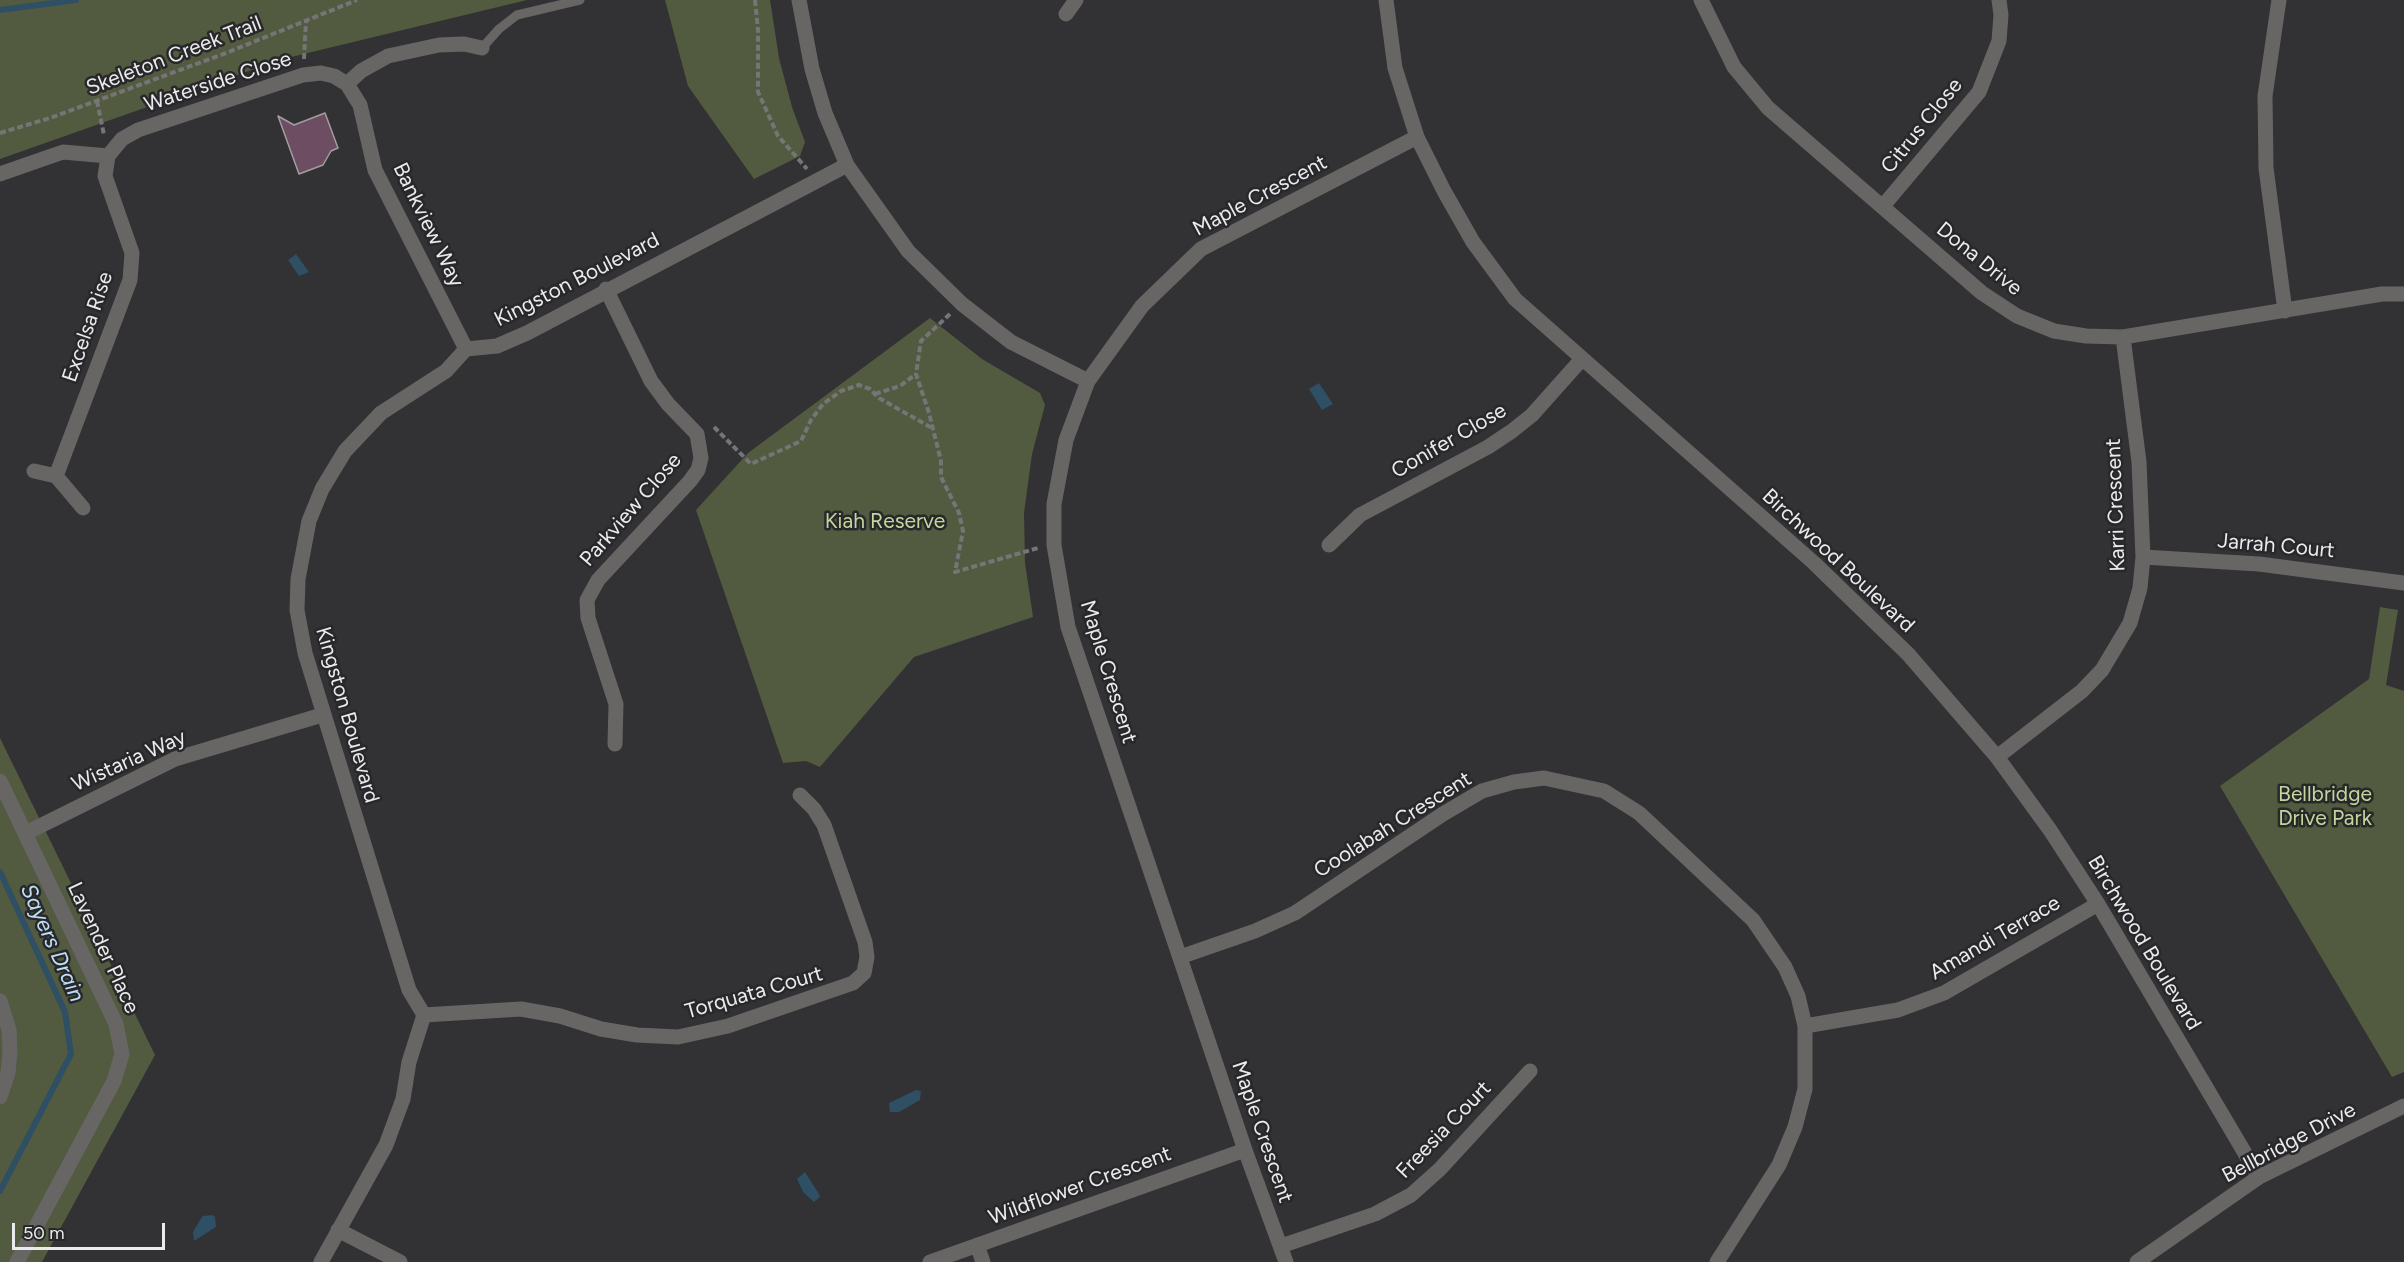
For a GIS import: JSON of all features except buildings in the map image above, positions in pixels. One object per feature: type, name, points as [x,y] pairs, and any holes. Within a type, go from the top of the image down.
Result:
[{"type":"street","points":[[799,0],[812,69],[825,113],[847,165],[908,251],[962,304],[1011,342],[1088,381]]},
{"type":"street","points":[[1066,14],[1076,0]]},
{"type":"street","name":"Birchwood Boulevard","points":[[1386,0],[1395,68],[1417,137],[1443,191],[1473,242],[1515,299],[1581,360],[1814,563],[1908,654],[1997,757],[2050,830],[2098,904],[2259,1177]]},
{"type":"street","name":"Dona Drive","points":[[1701,0],[1734,67],[1768,108],[1982,294],[2017,316],[2054,331],[2086,336],[2123,337],[2382,294],[2404,294]]},
{"type":"street","name":"Citrus Close","points":[[1883,206],[1979,92],[1999,41],[2001,15],[1998,0]]},
{"type":"street","points":[[2279,0],[2265,96],[2266,168],[2285,311]]},
{"type":"street","points":[[347,84],[361,71],[388,56],[439,45],[464,44],[482,48]]},
{"type":"street","name":"Waterside Close","points":[[108,156],[122,139],[138,130],[303,75],[321,73],[334,76],[347,84]]},
{"type":"street","name":"Bankview Way","points":[[347,84],[360,105],[375,170],[466,350]]},
{"type":"street","name":"Maple Crescent","points":[[1286,1262],[1245,1150],[1068,627],[1054,545],[1054,504],[1066,440],[1088,381],[1142,306],[1201,249],[1417,137]]},
{"type":"street","points":[[0,174],[63,152],[108,156]]},
{"type":"street","name":"Excelsa Rise","points":[[56,476],[130,280],[132,253],[105,176],[108,156]]},
{"type":"street","name":"Kingston Boulevard","points":[[424,1015],[409,990],[304,653],[297,610],[301,553],[309,521],[322,489],[345,451],[381,413],[446,371],[466,350],[497,346],[527,333],[847,165]]},
{"type":"street","name":"Parkview Close","points":[[606,290],[651,381],[668,404],[697,434],[701,445],[698,470],[598,580],[587,600],[588,618],[616,704],[615,744]]},
{"type":"street","name":"Karri Crescent","points":[[1997,757],[2082,691],[2102,670],[2130,622],[2139,588],[2143,557],[2139,462],[2123,337]]},
{"type":"street","name":"Conifer Close","points":[[1329,545],[1360,515],[1488,447],[1512,431],[1532,415],[1581,360]]},
{"type":"street","points":[[34,471],[56,476],[82,508]]},
{"type":"street","name":"Jarrah Court","points":[[2143,557],[2259,564],[2404,583]]},
{"type":"street","name":"Wistaria Way","points":[[26,833],[175,759],[322,715]]},
{"type":"street","name":"Coolabah Crescent","points":[[1180,957],[1255,931],[1295,913],[1443,814],[1482,791],[1514,782],[1544,778],[1604,791],[1639,813],[1753,920],[1785,967],[1798,996],[1805,1026],[1805,1089],[1796,1127],[1779,1165],[1717,1262]]},
{"type":"street","name":"Lavender Place","points":[[0,781],[116,1024],[122,1054],[114,1081],[17,1262]]},
{"type":"street","name":"Torquata Court","points":[[424,1015],[521,1009],[560,1016],[610,1030],[678,1037],[728,1026],[853,983],[864,973],[867,957],[865,942],[824,825],[814,809],[800,795]]},
{"type":"street","name":"Amandi Terrace","points":[[1805,1026],[1898,1010],[1944,993],[2098,904]]},
{"type":"street","points":[[0,1001],[9,1030],[10,1051],[8,1073],[0,1098]]},
{"type":"street","points":[[321,1262],[386,1145],[403,1099],[409,1062],[424,1015]]},
{"type":"street","name":"Freesia Court","points":[[1281,1246],[1375,1214],[1411,1195],[1440,1169],[1530,1071]]},
{"type":"street","name":"Bellbridge Drive","points":[[2137,1262],[2259,1177],[2332,1139],[2404,1107]]},
{"type":"street","name":"Wildflower Crescent","points":[[930,1262],[1245,1150]]},
{"type":"street","points":[[338,1230],[400,1262]]},
{"type":"street","points":[[977,1245],[983,1262]]},
{"type":"lane","points":[[482,48],[499,28],[517,15],[580,0]]},
{"type":"path","name":"Skeleton Creek Trail","points":[[0,133],[97,101],[357,0]]},
{"type":"path","points":[[755,0],[758,30],[758,92],[778,136],[817,180]]},
{"type":"path","points":[[303,75],[306,21]]},
{"type":"path","points":[[97,101],[108,156]]},
{"type":"path","points":[[962,304],[921,341],[916,374],[940,460],[941,477],[959,513],[963,531],[955,572],[1030,549],[1054,545]]},
{"type":"path","points":[[875,394],[900,386],[916,374]]},
{"type":"path","points":[[697,434],[714,426],[751,464],[801,441],[811,420],[823,404],[841,391],[859,385],[870,389],[932,428]]},
{"type":"green space","points":[[0,0],[527,0],[283,59],[0,159]]},
{"type":"green space","points":[[665,0],[770,0],[779,58],[792,107],[805,142],[800,156],[754,179],[688,86]]},
{"type":"green space","name":"Kiah Reserve","points":[[930,318],[982,359],[1040,393],[1045,405],[1032,454],[1024,513],[1025,563],[1033,617],[914,657],[820,767],[806,761],[783,763],[696,510],[748,453]]},
{"type":"green space","name":"Bellbridge Drive Park","points":[[2380,607],[2398,610],[2386,685],[2404,691],[2404,1072],[2392,1077],[2220,786],[2369,679]]},
{"type":"green space","points":[[0,738],[155,1055],[42,1262],[0,1262]]},
{"type":"water","points":[[296,254],[309,272],[299,276],[288,260]]},
{"type":"water","points":[[1319,383],[1333,404],[1322,410],[1309,389]]},
{"type":"water","points":[[916,1090],[921,1091],[920,1100],[899,1112],[890,1112],[889,1103]]},
{"type":"water","points":[[805,1172],[820,1197],[814,1202],[803,1192],[797,1179]]},
{"type":"water","points":[[203,1216],[215,1217],[216,1227],[194,1241],[193,1232],[200,1220]]},
{"type":"waterway","points":[[0,10],[76,0]]},
{"type":"waterway","name":"Sayers Drain","points":[[0,872],[65,1012],[71,1054],[0,1191]]}]
